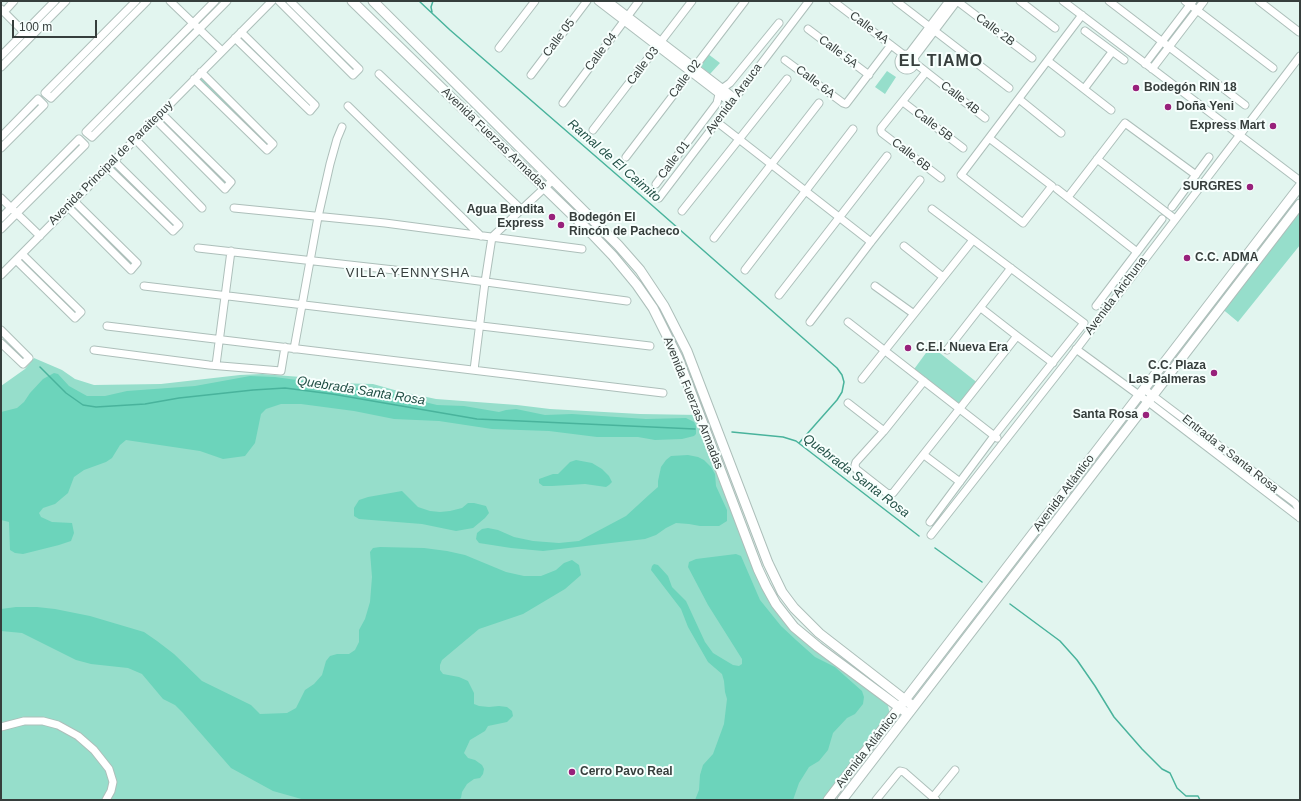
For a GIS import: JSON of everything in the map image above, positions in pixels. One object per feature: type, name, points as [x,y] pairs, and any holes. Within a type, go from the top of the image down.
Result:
[{"type":"street","points":[[14,1],[2,10],[27,35]]},
{"type":"street","points":[[1,66],[55,1]]},
{"type":"street","points":[[1,56],[66,1]]},
{"type":"street","points":[[136,1],[45,93],[51,98],[145,2]]},
{"type":"street","points":[[170,1],[222,51]]},
{"type":"street","points":[[215,1],[86,132],[92,137],[227,1]]},
{"type":"street","name":"Avenida Principal de Paraitepuy","points":[[1,275],[272,1]]},
{"type":"street","points":[[279,1],[353,75],[359,69],[290,1]]},
{"type":"street","name":"Avenida Fuerzas Armadas","points":[[352,1],[545,188],[613,256],[637,285],[653,308],[678,358],[758,569],[776,604],[788,620],[808,640],[907,714]]},
{"type":"street","name":"Avenida Fuerzas Armadas","points":[[372,1],[630,258],[653,288],[682,339],[773,574],[787,600],[801,616],[819,632],[913,706]]},
{"type":"street","points":[[499,48],[535,1]]},
{"type":"street","name":"Calle 05","points":[[531,75],[587,1]]},
{"type":"street","points":[[598,1],[626,19],[733,101]]},
{"type":"street","points":[[608,1],[626,19]]},
{"type":"street","name":"Calle 04","points":[[563,103],[639,1]]},
{"type":"street","name":"Calle 03","points":[[593,130],[692,1]]},
{"type":"street","name":"Calle 02","points":[[626,157],[745,1]]},
{"type":"street","name":"Avenida Arauca","points":[[659,198],[809,1]]},
{"type":"street","name":"Calle 4A","points":[[833,1],[910,58]]},
{"type":"street","points":[[896,1],[1009,88]]},
{"type":"street","points":[[932,29],[949,1]]},
{"type":"street","points":[[910,58],[932,29],[957,1]]},
{"type":"street","name":"Calle 2B","points":[[957,1],[1032,58]]},
{"type":"street","points":[[1020,1],[1055,28]]},
{"type":"street","points":[[1063,1],[1300,181]]},
{"type":"street","points":[[1109,1],[1245,105]]},
{"type":"street","points":[[1152,69],[1204,1]]},
{"type":"street","points":[[1259,1],[1299,32]]},
{"type":"street","points":[[1145,64],[1190,2],[1197,10],[1272,68]]},
{"type":"street","points":[[990,138],[1052,186],[1023,223],[961,175],[1082,15]]},
{"type":"street","name":"Calle 01","points":[[656,184],[716,104],[721,91],[730,83],[779,23]]},
{"type":"street","name":"Calle 5A","points":[[808,29],[869,75]]},
{"type":"street","points":[[1085,31],[1124,60]]},
{"type":"street","points":[[235,38],[310,111],[316,105],[241,32]]},
{"type":"street","points":[[869,75],[891,45]]},
{"type":"street","points":[[1084,89],[1112,52]]},
{"type":"street","name":"Avenida Arichuna","points":[[931,535],[1076,349],[1300,56]]},
{"type":"street","name":"Calle 4B","points":[[910,58],[986,118]]},
{"type":"street","name":"Calle 6A","points":[[785,60],[846,104],[869,75]]},
{"type":"street","points":[[1048,61],[1110,110]]},
{"type":"street","points":[[194,79],[267,150],[273,144],[201,72]]},
{"type":"street","points":[[903,102],[926,72]]},
{"type":"street","points":[[379,74],[522,210]]},
{"type":"street","points":[[682,211],[787,79]]},
{"type":"street","points":[[1,137],[38,99],[44,105],[1,148]]},
{"type":"street","points":[[1019,99],[1061,133]]},
{"type":"street","name":"Calle 6B","points":[[903,102],[881,131],[941,178]]},
{"type":"street","name":"Calle 5B","points":[[903,102],[963,148]]},
{"type":"street","points":[[714,238],[770,163],[819,103]]},
{"type":"street","points":[[348,106],[481,236]]},
{"type":"street","points":[[155,119],[225,189],[231,182],[161,113]]},
{"type":"street","points":[[717,122],[871,242]]},
{"type":"street","points":[[1068,198],[1125,123],[1196,175]]},
{"type":"street","points":[[294,349],[318,216],[334,151],[342,127]]},
{"type":"street","points":[[745,270],[853,129]]},
{"type":"street","points":[[1,218],[78,139],[84,145],[1,229]]},
{"type":"street","points":[[135,139],[202,208]]},
{"type":"street","points":[[779,295],[887,156]]},
{"type":"street","points":[[1172,207],[1209,158]]},
{"type":"street","points":[[1097,159],[1175,219]]},
{"type":"street","points":[[107,167],[173,232],[179,225],[114,161]]},
{"type":"street","points":[[474,370],[492,237],[553,180]]},
{"type":"street","points":[[810,322],[920,180]]},
{"type":"street","name":"Avenida Atlántico","points":[[828,800],[1300,186]]},
{"type":"street","points":[[1057,189],[1137,252]]},
{"type":"street","points":[[1,198],[40,236]]},
{"type":"street","points":[[68,207],[131,270],[137,263],[74,201]]},
{"type":"street","name":"Avenida Atlántico","points":[[842,800],[1300,204]]},
{"type":"street","points":[[234,208],[385,223],[582,249]]},
{"type":"street","points":[[930,522],[994,436],[1084,323],[932,209]]},
{"type":"street","points":[[1096,306],[1162,219]]},
{"type":"street","points":[[862,379],[973,240]]},
{"type":"street","points":[[904,246],[943,277]]},
{"type":"street","points":[[198,248],[485,282],[627,301]]},
{"type":"street","points":[[216,365],[231,252]]},
{"type":"street","points":[[16,260],[75,318],[81,312],[22,254]]},
{"type":"street","points":[[947,350],[1011,268]]},
{"type":"street","points":[[144,286],[650,346]]},
{"type":"street","points":[[875,286],[914,314]]},
{"type":"street","points":[[980,308],[1053,363]]},
{"type":"street","points":[[848,322],[1003,442]]},
{"type":"street","points":[[107,326],[663,393]]},
{"type":"street","points":[[1,330],[29,358],[23,364],[1,343]]},
{"type":"street","points":[[924,381],[855,465],[856,469],[888,494],[893,493],[1017,336]]},
{"type":"street","points":[[94,350],[216,365],[282,371],[285,347]]},
{"type":"street","name":"Entrada a Santa Rosa","points":[[1076,349],[1142,392],[1258,481],[1295,504],[1298,508],[1300,518]]},
{"type":"street","points":[[848,403],[884,430]]},
{"type":"street","points":[[924,455],[960,482]]},
{"type":"street","points":[[893,691],[907,691],[915,688]]},
{"type":"street","points":[[884,697],[889,706],[889,721]]},
{"type":"street","points":[[1,727],[24,721],[43,721],[58,725],[78,736],[94,750],[109,769],[113,782],[111,792],[106,800]]},
{"type":"street","points":[[876,800],[900,772],[904,772],[935,799],[955,770]]},
{"type":"green space","points":[[708,54],[720,63],[710,74],[699,65]]},
{"type":"green space","points":[[887,71],[896,77],[885,94],[875,87]]},
{"type":"green space","points":[[201,72],[273,144],[267,150],[194,79]]},
{"type":"green space","points":[[161,113],[231,182],[225,189],[155,119]]},
{"type":"green space","points":[[114,161],[179,225],[173,231],[107,167]]},
{"type":"green space","points":[[74,201],[137,263],[131,270],[68,207]]},
{"type":"green space","points":[[1300,204],[1300,245],[1238,322],[1220,307]]},
{"type":"green space","points":[[22,254],[81,312],[75,318],[16,260]]},
{"type":"green space","points":[[931,346],[979,384],[959,409],[912,372]]},
{"type":"green space","points":[[34,358],[62,370],[75,379],[94,385],[161,384],[262,374],[301,377],[332,383],[373,384],[436,399],[550,409],[640,414],[699,415],[741,525],[782,613],[887,701],[890,715],[828,800],[1,800],[1,386],[25,369]]},
{"type":"green space","points":[[54,373],[58,374],[69,386],[87,396],[105,396],[127,391],[195,386],[250,376],[275,377],[304,381],[327,387],[354,387],[382,390],[437,405],[464,406],[499,412],[516,409],[545,415],[572,414],[646,419],[686,418],[694,422],[696,426],[696,434],[694,436],[682,439],[655,440],[638,437],[597,437],[549,431],[492,429],[439,421],[394,419],[354,411],[301,404],[281,404],[266,409],[261,414],[255,443],[245,456],[223,459],[200,451],[126,440],[120,445],[112,458],[106,462],[84,470],[74,477],[68,493],[55,504],[43,508],[39,513],[41,517],[52,522],[72,523],[74,533],[71,541],[23,554],[15,553],[10,550],[9,522],[1,520],[1,412],[17,408],[24,402],[43,379]]},
{"type":"green space","points":[[688,455],[704,460],[715,474],[716,486],[727,510],[727,521],[719,526],[700,526],[676,523],[656,535],[645,539],[543,551],[479,543],[476,539],[477,533],[482,529],[488,528],[498,530],[514,537],[533,541],[559,543],[579,541],[626,516],[658,487],[661,467],[671,456]]},
{"type":"green space","points":[[576,460],[592,463],[602,469],[609,476],[612,482],[606,487],[585,484],[543,486],[539,483],[539,479],[553,474],[558,474],[570,462]]},
{"type":"green space","points":[[402,491],[418,507],[430,511],[450,511],[462,508],[468,503],[474,503],[486,506],[489,513],[473,528],[456,531],[422,524],[359,519],[354,516],[354,508],[359,500]]},
{"type":"green space","points":[[373,548],[424,548],[447,551],[465,555],[506,572],[524,576],[541,576],[556,570],[564,563],[572,560],[579,565],[581,575],[565,589],[523,614],[479,629],[442,660],[440,670],[443,674],[459,677],[468,681],[474,693],[474,704],[489,707],[507,707],[512,711],[513,716],[507,722],[488,726],[485,731],[470,740],[464,753],[468,758],[475,760],[482,765],[484,769],[483,774],[480,778],[474,779],[467,784],[462,792],[461,798],[458,800],[305,800],[273,791],[231,768],[183,713],[175,705],[163,699],[142,674],[128,668],[91,664],[76,660],[22,633],[1,631],[1,609],[37,607],[90,616],[144,632],[174,654],[202,681],[251,705],[260,714],[287,713],[296,708],[305,690],[314,684],[322,675],[326,661],[330,656],[337,654],[349,654],[355,650],[359,642],[359,630],[365,619],[370,602],[372,577],[370,552]]},
{"type":"green space","points":[[736,554],[741,556],[760,600],[781,626],[815,657],[835,667],[862,691],[864,697],[863,704],[855,714],[847,718],[833,733],[828,750],[819,761],[809,767],[799,783],[793,800],[695,800],[699,790],[700,775],[703,765],[713,754],[724,724],[727,699],[724,681],[722,674],[708,662],[688,627],[681,609],[651,570],[654,564],[658,565],[668,576],[672,587],[686,601],[705,642],[713,653],[733,665],[739,666],[742,664],[742,659],[708,605],[688,567],[689,562],[696,559]]},
{"type":"waterway","name":"Ramal de El Caimito","points":[[419,1],[450,30],[837,368],[842,375],[844,382],[842,392],[837,400],[799,443]]},
{"type":"waterway","points":[[432,12],[431,7],[433,1]]},
{"type":"waterway","name":"Quebrada Santa Rosa","points":[[40,367],[66,393],[83,405],[96,407],[145,404],[179,398],[285,388],[332,394],[477,419],[695,429]]},
{"type":"waterway","name":"Quebrada Santa Rosa","points":[[732,432],[783,437],[796,441],[919,536]]},
{"type":"waterway","name":"Quebrada Santa Rosa","points":[[935,548],[982,582]]},
{"type":"waterway","name":"Quebrada Santa Rosa","points":[[1010,604],[1060,641],[1077,660],[1114,717],[1142,749],[1162,769],[1170,773],[1177,788],[1186,796],[1198,796],[1200,800]]},
{"type":"place","name":"Bodegón RIN 18","points":[[1136,88]]},
{"type":"place","name":"Doña Yeni","points":[[1168,107]]},
{"type":"place","name":"Express Mart","points":[[1273,126]]},
{"type":"place","name":"SURGRES","points":[[1250,187]]},
{"type":"place","name":"Agua Bendita Express","points":[[552,217]]},
{"type":"place","name":"Bodegón El Rincón de Pacheco","points":[[561,225]]},
{"type":"place","name":"C.C. ADMA","points":[[1187,258]]},
{"type":"place","name":"C.E.I. Nueva Era","points":[[908,348]]},
{"type":"place","name":"C.C. Plaza Las Palmeras","points":[[1214,373]]},
{"type":"place","name":"Santa Rosa","points":[[1146,415]]},
{"type":"place","name":"Cerro Pavo Real","points":[[572,772]]},
{"type":"district","name":"EL TIAMO","points":[[941,62]]},
{"type":"district","name":"VILLA YENNYSHA","points":[[408,273]]}]
